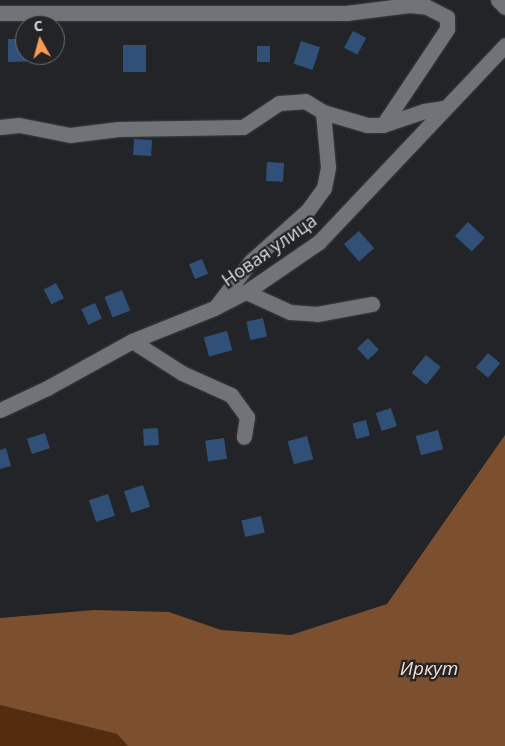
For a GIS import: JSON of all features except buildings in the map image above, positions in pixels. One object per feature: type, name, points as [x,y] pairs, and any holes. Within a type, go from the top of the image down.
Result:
[{"type":"street","points":[[498,0],[505,7]]},
{"type":"street","points":[[0,13],[346,13],[410,5],[428,7],[447,17],[447,29],[383,125]]},
{"type":"street","name":"Новая улица","points":[[0,410],[47,388],[132,341],[214,308],[246,292],[319,242],[505,45]]},
{"type":"street","points":[[0,127],[19,125],[70,135],[118,129],[243,127],[279,103],[304,101],[323,112],[367,125],[383,125],[424,111],[444,108]]},
{"type":"street","points":[[214,308],[251,261],[308,210],[324,188],[328,167],[323,112]]},
{"type":"street","points":[[246,292],[290,312],[317,314],[372,304]]},
{"type":"street","points":[[132,341],[182,373],[231,395],[247,417],[244,437]]},
{"type":"shaded area","points":[[0,705],[117,734],[128,746],[0,746]]},
{"type":"water","name":"Иркут","points":[[505,435],[505,746],[128,746],[117,734],[0,705],[0,618],[94,610],[169,612],[221,630],[291,635],[387,604]]}]
